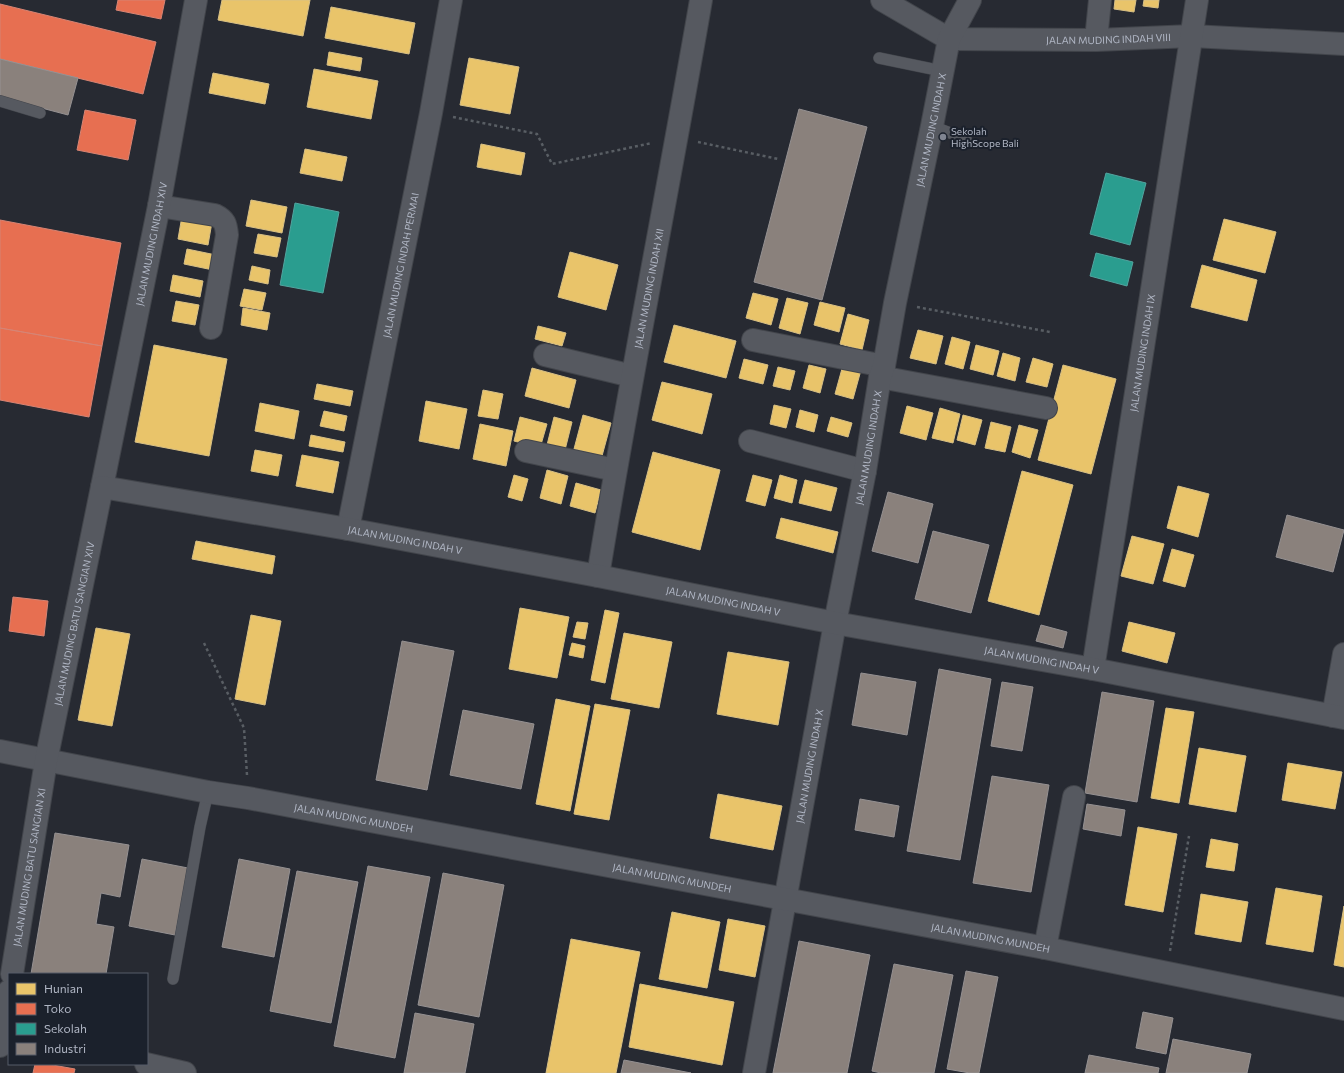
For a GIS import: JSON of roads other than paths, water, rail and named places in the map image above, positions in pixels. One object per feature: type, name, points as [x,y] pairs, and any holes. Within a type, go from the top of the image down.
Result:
[{"type":"street","name":"JALAN MUDING INDAH XIV","points":[[102,486],[159,206],[196,0]]},
{"type":"street","name":"JALAN MUDING INDAH PERMAI","points":[[348,529],[431,113],[451,0]]},
{"type":"street","name":"JALAN MUDING INDAH XII","points":[[598,576],[615,470],[677,138],[701,0]]},
{"type":"street","name":"JALAN MUDING INDAH VIII","points":[[882,0],[949,39],[1096,40],[1192,36],[1344,44]]},
{"type":"street","name":"JALAN MUDING INDAH X","points":[[754,1073],[835,623],[865,471],[895,304],[949,39],[970,0]]},
{"type":"street","points":[[1096,40],[1100,0]]},
{"type":"street","name":"JALAN MUDING INDAH IX","points":[[1093,669],[1197,0]]},
{"type":"street","points":[[159,206],[214,215],[222,218],[226,223],[227,234],[211,328]]},
{"type":"street","points":[[753,340],[882,372],[1046,408]]},
{"type":"street","points":[[545,355],[632,376]]},
{"type":"street","points":[[750,441],[865,471]]},
{"type":"street","points":[[526,451],[615,470]]},
{"type":"street","name":"JALAN MUDING INDAH V","points":[[102,486],[348,529],[598,576],[835,623],[1093,669],[1339,717]]},
{"type":"street","name":"JALAN MUDING BATU SANGIAN XIV","points":[[46,761],[102,486]]},
{"type":"street","points":[[1339,717],[1344,654]]},
{"type":"street","name":"JALAN MUDING MUNDEH","points":[[0,751],[208,792],[248,798],[644,871],[785,900],[1045,948],[1344,1009]]},
{"type":"street","name":"JALAN MUDING BATU SANGIAN XI","points":[[12,973],[46,761]]},
{"type":"street","points":[[1045,948],[1074,797]]},
{"type":"street","points":[[4,1037],[8,1000]]},
{"type":"street","points":[[148,1064],[185,1073]]},
{"type":"lane","points":[[879,58],[942,71]]},
{"type":"lane","points":[[0,101],[40,113]]},
{"type":"lane","points":[[932,126],[966,139]]},
{"type":"lane","points":[[173,979],[200,828],[208,792]]},
{"type":"place","name":"Sekolah HighScope Bali","points":[[943,137]]}]
